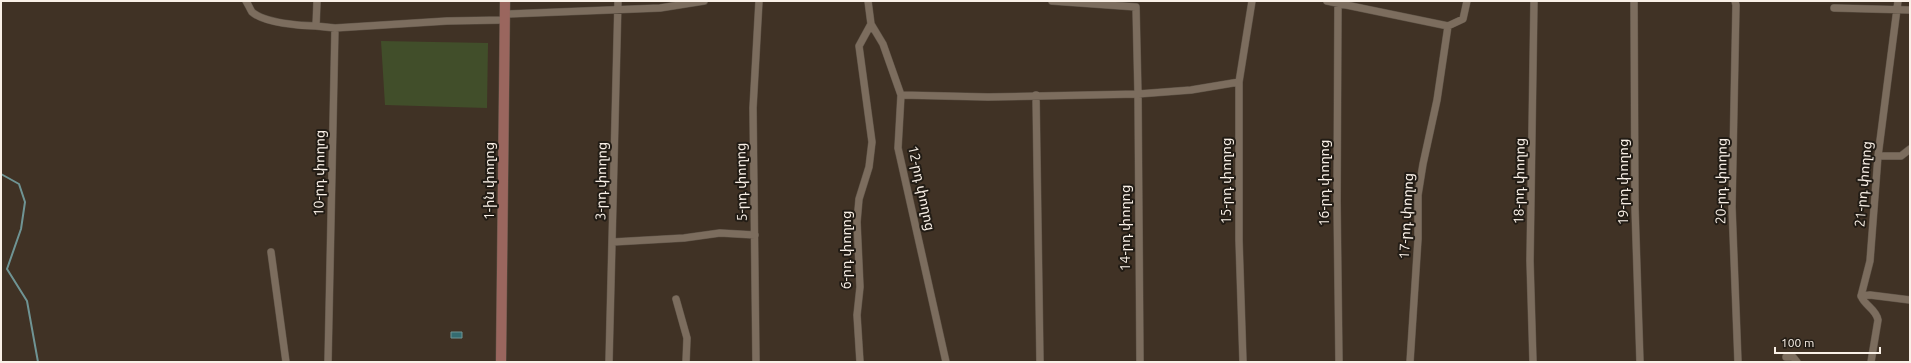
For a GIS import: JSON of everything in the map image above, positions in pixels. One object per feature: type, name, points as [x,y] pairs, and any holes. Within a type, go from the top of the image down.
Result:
[{"type":"main road","name":"1-ին փողոց","points":[[502,362],[505,1]]},
{"type":"street","points":[[246,1],[252,12],[262,18],[303,26],[334,28],[617,9],[660,8],[704,1]]},
{"type":"street","points":[[316,26],[317,1]]},
{"type":"street","name":"3-րդ փողոց","points":[[609,362],[618,1]]},
{"type":"street","name":"5-րդ փողոց","points":[[756,362],[754,108],[759,1]]},
{"type":"street","points":[[868,1],[871,24]]},
{"type":"street","name":"14-րդ փողոց","points":[[1052,1],[1136,7],[1140,362]]},
{"type":"street","name":"15-րդ փողոց","points":[[1243,362],[1239,240],[1239,82],[1252,1]]},
{"type":"street","points":[[1327,1],[1448,26],[1463,19],[1466,1]]},
{"type":"street","name":"18-րդ փողոց","points":[[1532,362],[1530,261],[1534,1]]},
{"type":"street","name":"19-րդ փողոց","points":[[1634,1],[1635,208],[1640,362]]},
{"type":"street","name":"20-րդ փողոց","points":[[1734,1],[1736,5],[1732,207],[1738,362]]},
{"type":"street","name":"21-րդ փողոց","points":[[1861,296],[1870,261],[1878,156],[1898,1]]},
{"type":"street","name":"16-րդ փողոց","points":[[1338,4],[1337,201],[1339,362]]},
{"type":"street","points":[[1834,8],[1910,10]]},
{"type":"street","name":"12-րդ փողոց","points":[[871,24],[883,44],[901,95],[898,148],[914,213],[946,362]]},
{"type":"street","name":"6-րդ փողոց","points":[[860,362],[857,315],[860,287],[857,222],[859,199],[870,167],[872,142],[859,46],[871,24]]},
{"type":"street","name":"17-րդ փողոց","points":[[1410,362],[1418,239],[1418,195],[1422,164],[1437,100],[1448,26]]},
{"type":"street","name":"10-րդ փողոց","points":[[328,362],[334,28]]},
{"type":"street","points":[[901,95],[988,97],[1138,94],[1191,90],[1239,82]]},
{"type":"street","points":[[1036,95],[1040,362]]},
{"type":"street","points":[[1900,156],[1910,149]]},
{"type":"street","points":[[1878,156],[1900,156],[1910,158]]},
{"type":"street","points":[[613,242],[684,238],[720,233],[755,235]]},
{"type":"street","points":[[271,252],[286,362]]},
{"type":"street","points":[[1871,362],[1878,320],[1877,314],[1863,301],[1861,296],[1870,295],[1910,300]]},
{"type":"street","points":[[676,299],[687,338],[686,362]]},
{"type":"street","points":[[1786,357],[1793,357],[1797,362]]},
{"type":"green space","points":[[381,41],[488,43],[487,108],[385,105]]},
{"type":"water","points":[[451,332],[462,332],[462,338],[451,338]]},
{"type":"waterway","points":[[1,174],[19,184],[25,202],[21,229],[7,269],[27,301],[38,362]]}]
